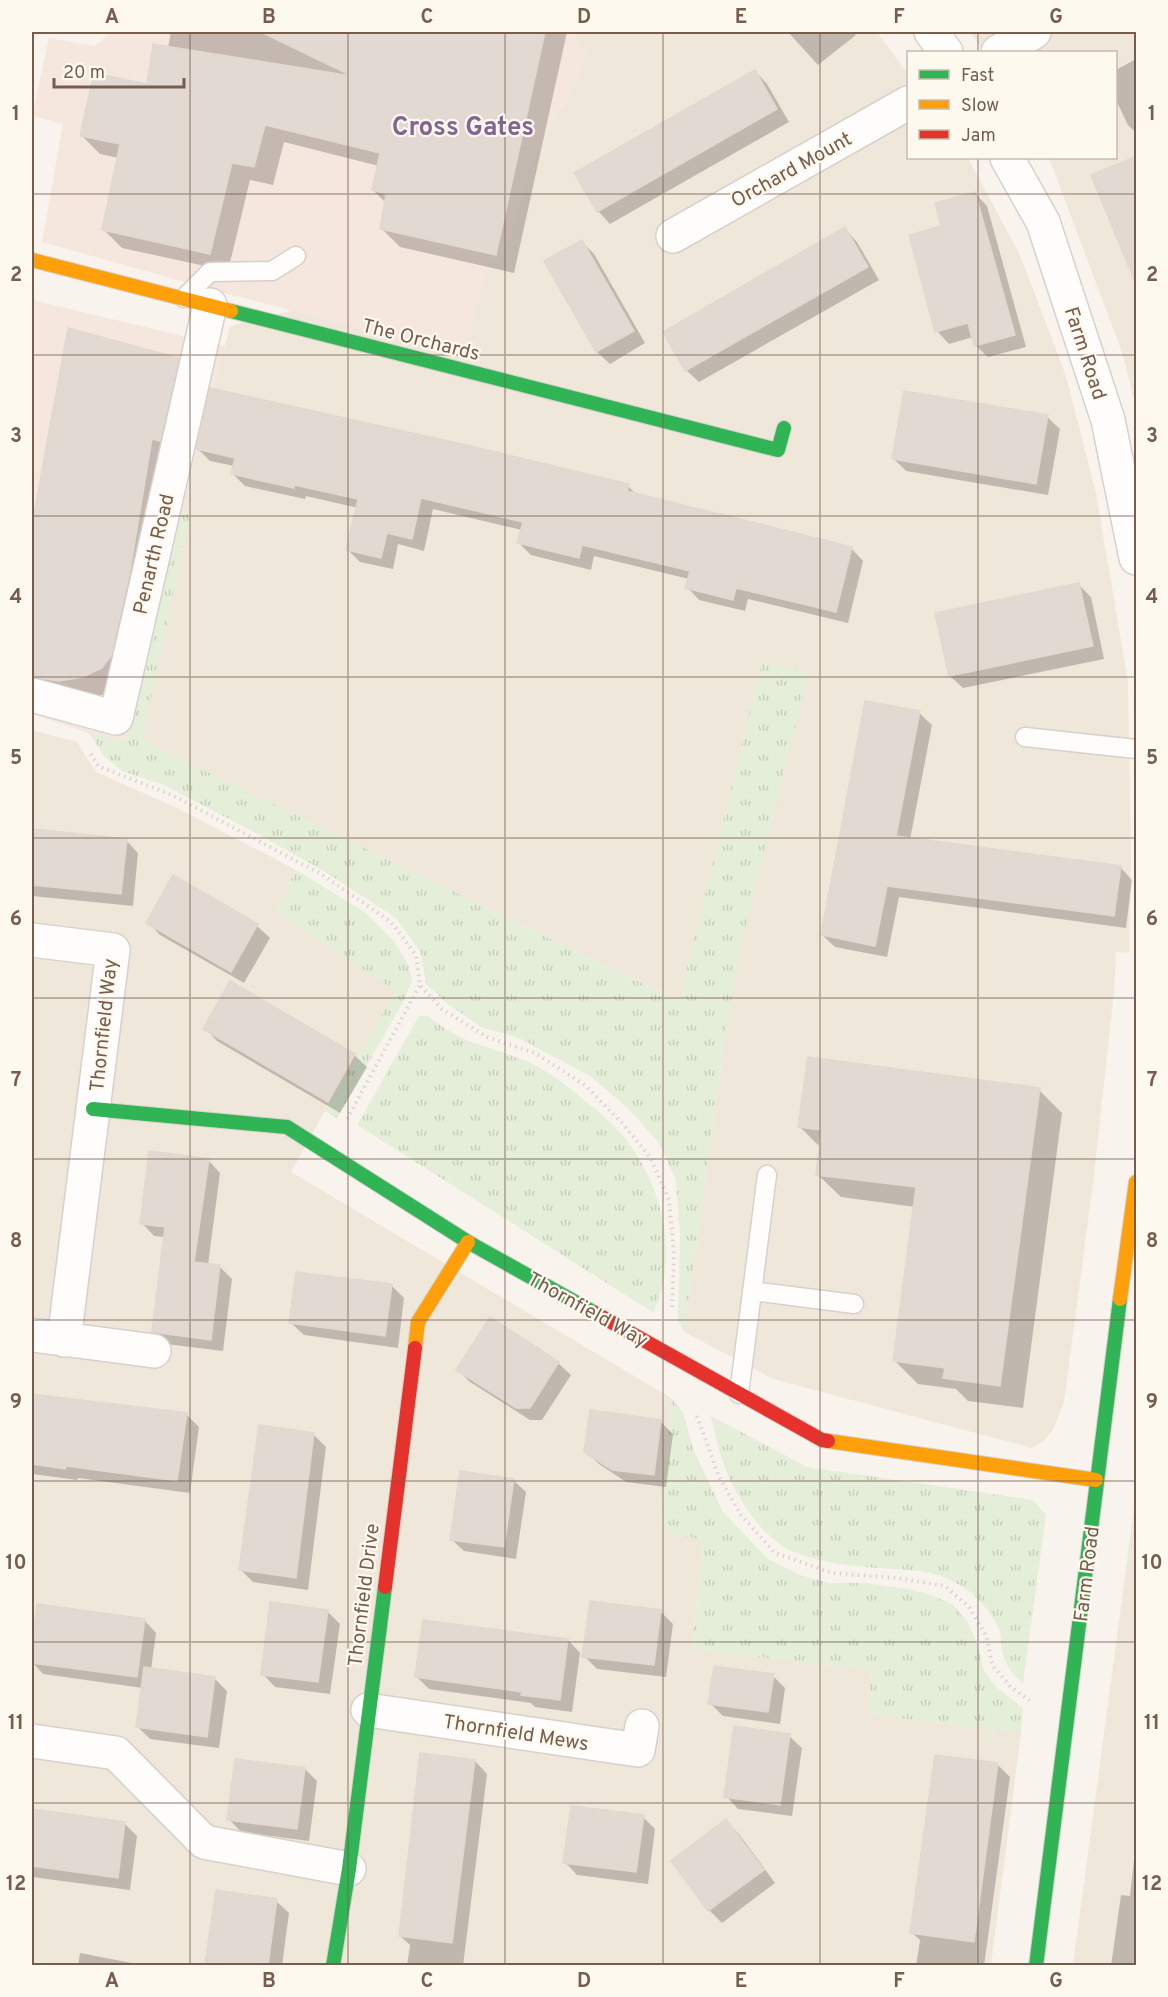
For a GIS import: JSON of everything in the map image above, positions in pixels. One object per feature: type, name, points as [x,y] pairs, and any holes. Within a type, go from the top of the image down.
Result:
[{"type":"street","points":[[931,32],[945,51]]},
{"type":"street","points":[[1000,51],[1034,32]]},
{"type":"street","name":"Orchard Mount","points":[[673,236],[907,104]]},
{"type":"street","name":"Farm Road","points":[[1008,159],[1043,222],[1122,422],[1137,558]]},
{"type":"street","name":"The Orchards","points":[[32,260],[778,450],[784,428]]},
{"type":"street","name":"Penarth Road","points":[[32,695],[116,718],[197,302]]},
{"type":"street","name":"Thornfield Way","points":[[32,940],[113,950],[64,1340]]},
{"type":"street","name":"Thornfield Way","points":[[93,1109],[287,1127],[468,1242],[822,1440],[1096,1480]]},
{"type":"street","name":"Farm Road","points":[[1036,1965],[1096,1480],[1130,1297],[1137,1182]]},
{"type":"street","name":"Thornfield Drive","points":[[333,1965],[349,1869],[418,1322],[468,1242]]},
{"type":"street","points":[[32,1335],[154,1351]]},
{"type":"street","name":"Thornfield Mews","points":[[368,1710],[638,1750],[642,1726]]},
{"type":"street","points":[[32,1742],[116,1753],[204,1842],[349,1869]]},
{"type":"lane","points":[[197,302],[210,272],[272,272],[296,256]]},
{"type":"lane","points":[[1025,737],[1137,749]]},
{"type":"lane","points":[[739,1394],[767,1175]]},
{"type":"lane","points":[[752,1291],[854,1304]]},
{"type":"path","points":[[90,750],[98,766],[172,795],[321,874],[391,922],[416,955],[420,985],[442,1009],[487,1037],[535,1053],[585,1085],[622,1122],[650,1157],[669,1200],[674,1254],[672,1309],[680,1361],[719,1477],[741,1515],[775,1553],[832,1574],[897,1578],[945,1586],[969,1606],[987,1637],[992,1665],[1004,1680],[1067,1728]]},
{"type":"path","points":[[328,1154],[420,985]]},
{"type":"shaded area","points":[[111,32],[571,32],[586,55],[572,90],[539,143],[499,263],[489,261],[465,356],[224,293],[42,242],[63,124],[32,116],[49,38],[95,46]]},
{"type":"shaded area","points":[[571,32],[877,32],[907,73],[907,159],[969,159],[1020,255],[1066,376],[1096,493],[1128,682],[1131,853],[1129,953],[1116,952],[1114,992],[1093,1184],[1064,1402],[1054,1428],[1045,1440],[1032,1448],[773,1379],[684,1332],[727,1024],[141,740],[190,514],[181,511],[230,326],[489,261],[499,263],[539,143],[572,90],[586,55]]},
{"type":"shaded area","points":[[970,32],[1136,32],[1136,408],[1122,352],[1049,159],[1117,159],[1117,51],[983,51]]},
{"type":"shaded area","points":[[32,300],[225,346],[181,511],[127,741],[89,733],[32,714]]},
{"type":"shaded area","points":[[32,730],[77,742],[96,772],[177,808],[296,870],[275,911],[397,991],[291,1172],[671,1398],[661,1530],[703,1540],[692,1649],[871,1670],[868,1714],[1021,1733],[991,1965],[32,1965]]},
{"type":"shaded area","points":[[1136,1494],[1136,1965],[1073,1965]]},
{"type":"green space","points":[[181,511],[190,514],[142,740],[679,1001],[762,662],[809,673],[742,939],[727,1024],[684,1332],[678,1320],[680,1234],[676,1180],[659,1143],[629,1109],[590,1076],[517,1037],[481,1027],[449,1005],[426,984],[421,953],[396,918],[327,873],[252,831],[164,785],[122,771],[104,756],[89,733],[127,741]]},
{"type":"green space","points":[[296,870],[366,913],[394,941],[408,964],[412,981],[402,1004],[337,1118],[325,1111],[396,991],[275,911]]},
{"type":"green space","points":[[419,1016],[429,1016],[452,1033],[546,1071],[598,1112],[627,1141],[647,1173],[660,1208],[664,1227],[666,1264],[654,1313],[357,1125]]},
{"type":"green space","points":[[671,1398],[683,1412],[693,1449],[723,1512],[768,1559],[800,1575],[829,1583],[865,1583],[908,1589],[952,1604],[967,1621],[978,1645],[983,1669],[996,1687],[1023,1708],[1021,1733],[868,1714],[871,1670],[692,1649],[703,1540],[661,1531]]},
{"type":"green space","points":[[711,1416],[807,1467],[1033,1500],[1046,1515],[1023,1684],[1007,1663],[1002,1652],[998,1626],[990,1614],[971,1593],[955,1582],[924,1572],[846,1565],[815,1559],[794,1552],[772,1538],[752,1515],[729,1477],[718,1447]]},
{"type":"building","points":[[261,32],[545,32],[496,255],[380,229],[386,194],[372,190],[380,153],[265,125],[254,167],[232,163],[210,254],[102,230],[120,144],[80,136],[94,73],[147,84],[153,44],[352,76]]},
{"type":"building","points":[[755,70],[777,109],[597,212],[574,173]]},
{"type":"building","points":[[1137,156],[1137,282],[1135,282],[1091,175]]},
{"type":"building","points":[[975,192],[1015,335],[974,346],[968,323],[935,332],[909,235],[941,226],[935,203]]},
{"type":"building","points":[[845,227],[868,267],[685,371],[663,332]]},
{"type":"building","points":[[582,240],[634,331],[596,352],[544,261]]},
{"type":"building","points":[[68,328],[179,358],[160,441],[152,439],[130,571],[111,656],[102,668],[83,677],[59,681],[32,677],[32,525]]},
{"type":"building","points":[[210,388],[629,484],[627,491],[852,547],[836,612],[736,588],[733,600],[685,588],[690,571],[582,545],[579,558],[517,543],[523,522],[421,498],[412,539],[387,533],[381,558],[346,550],[358,499],[231,474],[235,458],[196,449]]},
{"type":"building","points":[[904,391],[1048,415],[1036,484],[892,459]]},
{"type":"building","points":[[1079,583],[1093,646],[949,676],[935,613]]},
{"type":"building","points":[[865,701],[920,711],[896,836],[1121,866],[1114,916],[887,886],[875,946],[821,935]]},
{"type":"building","points":[[32,829],[127,839],[121,894],[32,885]]},
{"type":"building","points":[[173,875],[258,924],[231,972],[146,923]]},
{"type":"building","points":[[230,981],[355,1054],[328,1102],[203,1029]]},
{"type":"building","points":[[808,1057],[1040,1088],[1000,1386],[943,1378],[945,1368],[893,1361],[916,1187],[816,1175],[821,1130],[798,1127]]},
{"type":"building","points":[[149,1151],[209,1159],[194,1262],[220,1265],[211,1340],[152,1332],[165,1227],[140,1224]]},
{"type":"building","points":[[296,1272],[392,1284],[385,1336],[289,1323]]},
{"type":"building","points":[[490,1317],[559,1362],[530,1408],[516,1408],[456,1370]]},
{"type":"building","points":[[32,1394],[187,1413],[177,1481],[66,1466],[65,1469],[32,1464]]},
{"type":"building","points":[[590,1410],[661,1420],[654,1475],[612,1470],[584,1452]]},
{"type":"building","points":[[259,1425],[314,1433],[296,1578],[239,1570]]},
{"type":"building","points":[[460,1471],[514,1479],[504,1547],[450,1540]]},
{"type":"building","points":[[590,1601],[661,1610],[654,1665],[582,1657]]},
{"type":"building","points":[[270,1602],[328,1610],[318,1682],[261,1675]]},
{"type":"building","points":[[37,1604],[145,1619],[137,1677],[32,1663]]},
{"type":"building","points":[[423,1620],[568,1639],[560,1700],[521,1695],[522,1692],[415,1677]]},
{"type":"building","points":[[714,1666],[774,1674],[768,1712],[708,1704]]},
{"type":"building","points":[[144,1667],[215,1677],[207,1737],[136,1727]]},
{"type":"building","points":[[734,1726],[790,1734],[780,1805],[724,1797]]},
{"type":"building","points":[[420,1753],[475,1760],[452,1943],[399,1936]]},
{"type":"building","points":[[935,1755],[998,1763],[974,1942],[910,1933]]},
{"type":"building","points":[[235,1759],[305,1768],[297,1829],[227,1820]]},
{"type":"building","points":[[571,1806],[644,1815],[636,1872],[563,1863]]},
{"type":"building","points":[[32,1809],[125,1822],[118,1878],[32,1866]]},
{"type":"building","points":[[726,1819],[764,1870],[708,1911],[671,1861]]},
{"type":"building","points":[[216,1890],[277,1899],[268,1965],[205,1965]]},
{"type":"traffic: fast","points":[[231,311],[778,450],[784,428]]},
{"type":"traffic: fast","points":[[93,1109],[287,1127],[468,1242],[595,1313]]},
{"type":"traffic: fast","points":[[1036,1966],[1120,1299]]},
{"type":"traffic: fast","points":[[333,1966],[349,1869],[385,1587]]},
{"type":"traffic: slow","points":[[32,260],[231,311]]},
{"type":"traffic: slow","points":[[1120,1299],[1136,1182]]},
{"type":"traffic: slow","points":[[415,1348],[418,1322],[468,1242]]},
{"type":"traffic: slow","points":[[828,1441],[1096,1480]]},
{"type":"traffic: jam","points":[[595,1313],[822,1440],[828,1441]]},
{"type":"traffic: jam","points":[[385,1587],[415,1348]]},
{"type":"district","name":"Cross Gates","points":[[463,126]]}]
